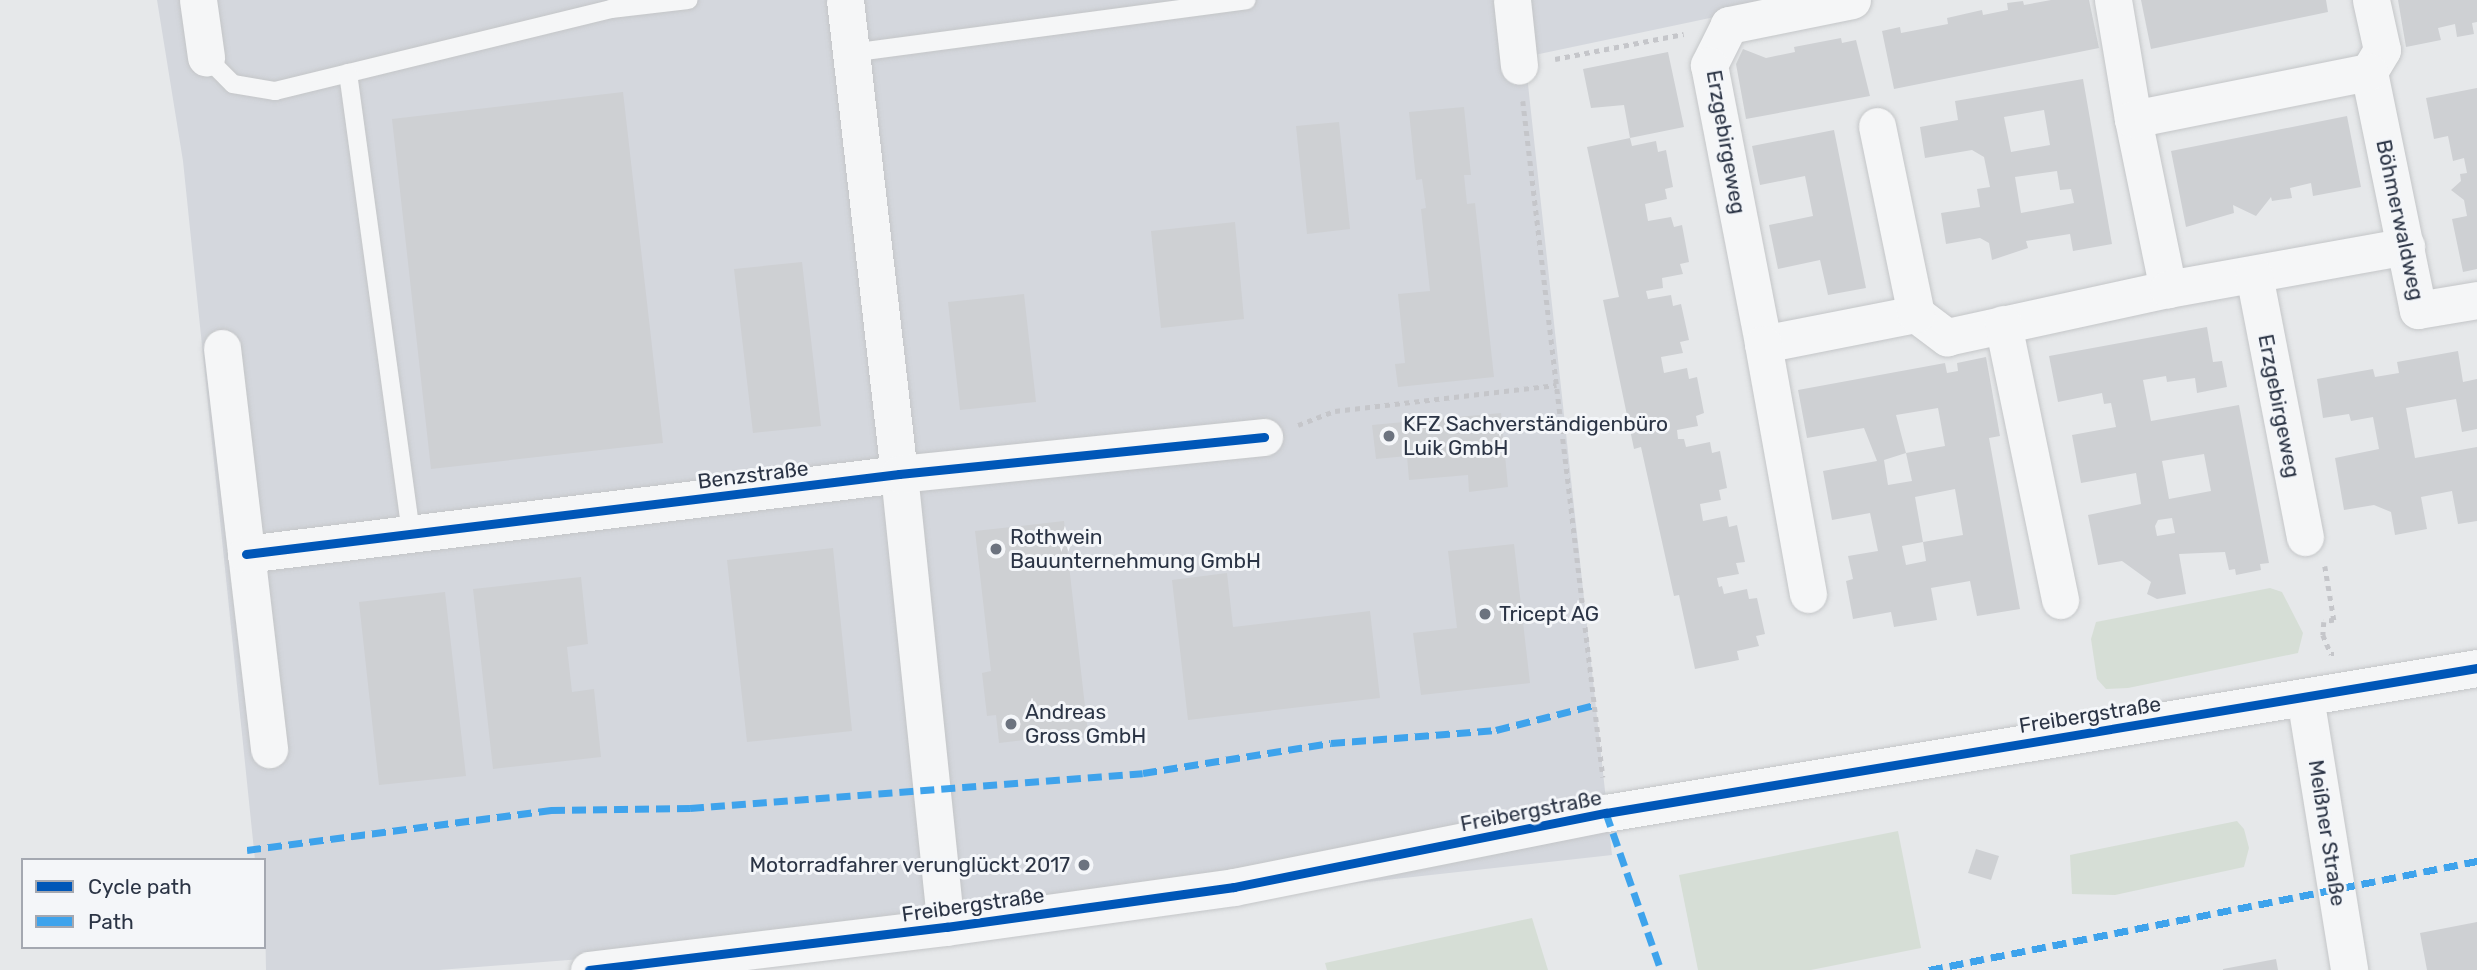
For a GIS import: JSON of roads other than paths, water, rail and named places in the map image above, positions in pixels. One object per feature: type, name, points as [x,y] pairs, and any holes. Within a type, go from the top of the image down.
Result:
[{"type":"street","points":[[198,0],[206,57]]},
{"type":"street","points":[[845,0],[899,474],[946,927]]},
{"type":"street","points":[[1511,0],[1519,66]]},
{"type":"street","name":"Erzgebirgeweg","points":[[1808,594],[1709,65],[1729,25],[1852,0]]},
{"type":"street","points":[[2113,0],[2133,120],[2168,289]]},
{"type":"street","points":[[2133,120],[2369,72],[2382,50],[2371,0]]},
{"type":"street","name":"Böhmerwaldweg","points":[[2369,72],[2418,310],[2477,300]]},
{"type":"street","points":[[1877,126],[1916,314],[1947,337],[2168,289],[2406,246]]},
{"type":"street","name":"Erzgebirgeweg","points":[[2254,275],[2314,548]]},
{"type":"street","points":[[1763,344],[1916,314]]},
{"type":"street","points":[[2003,324],[2060,600]]},
{"type":"street","points":[[222,348],[269,750]]},
{"type":"street","name":"Benzstraße","points":[[246,554],[899,474],[1264,437]]},
{"type":"street","name":"Freibergstraße","points":[[589,970],[946,927],[1234,887],[1606,813],[2477,668]]},
{"type":"street","name":"Meißner Straße","points":[[2305,697],[2349,970]]},
{"type":"lane","points":[[206,57],[233,84],[275,91],[611,9],[688,0]]},
{"type":"lane","points":[[851,53],[1245,0]]},
{"type":"lane","points":[[348,73],[411,534]]},
{"type":"place","name":"KFZ Sachverständigenbüro Luik GmbH","points":[[1389,436]]},
{"type":"place","name":"Rothwein Bauunternehmung GmbH","points":[[996,549]]},
{"type":"place","name":"Tricept AG","points":[[1485,614]]},
{"type":"place","name":"Andreas Gross GmbH","points":[[1011,724]]},
{"type":"place","name":"Motorradfahrer verunglückt 2017","points":[[1084,865]]}]
